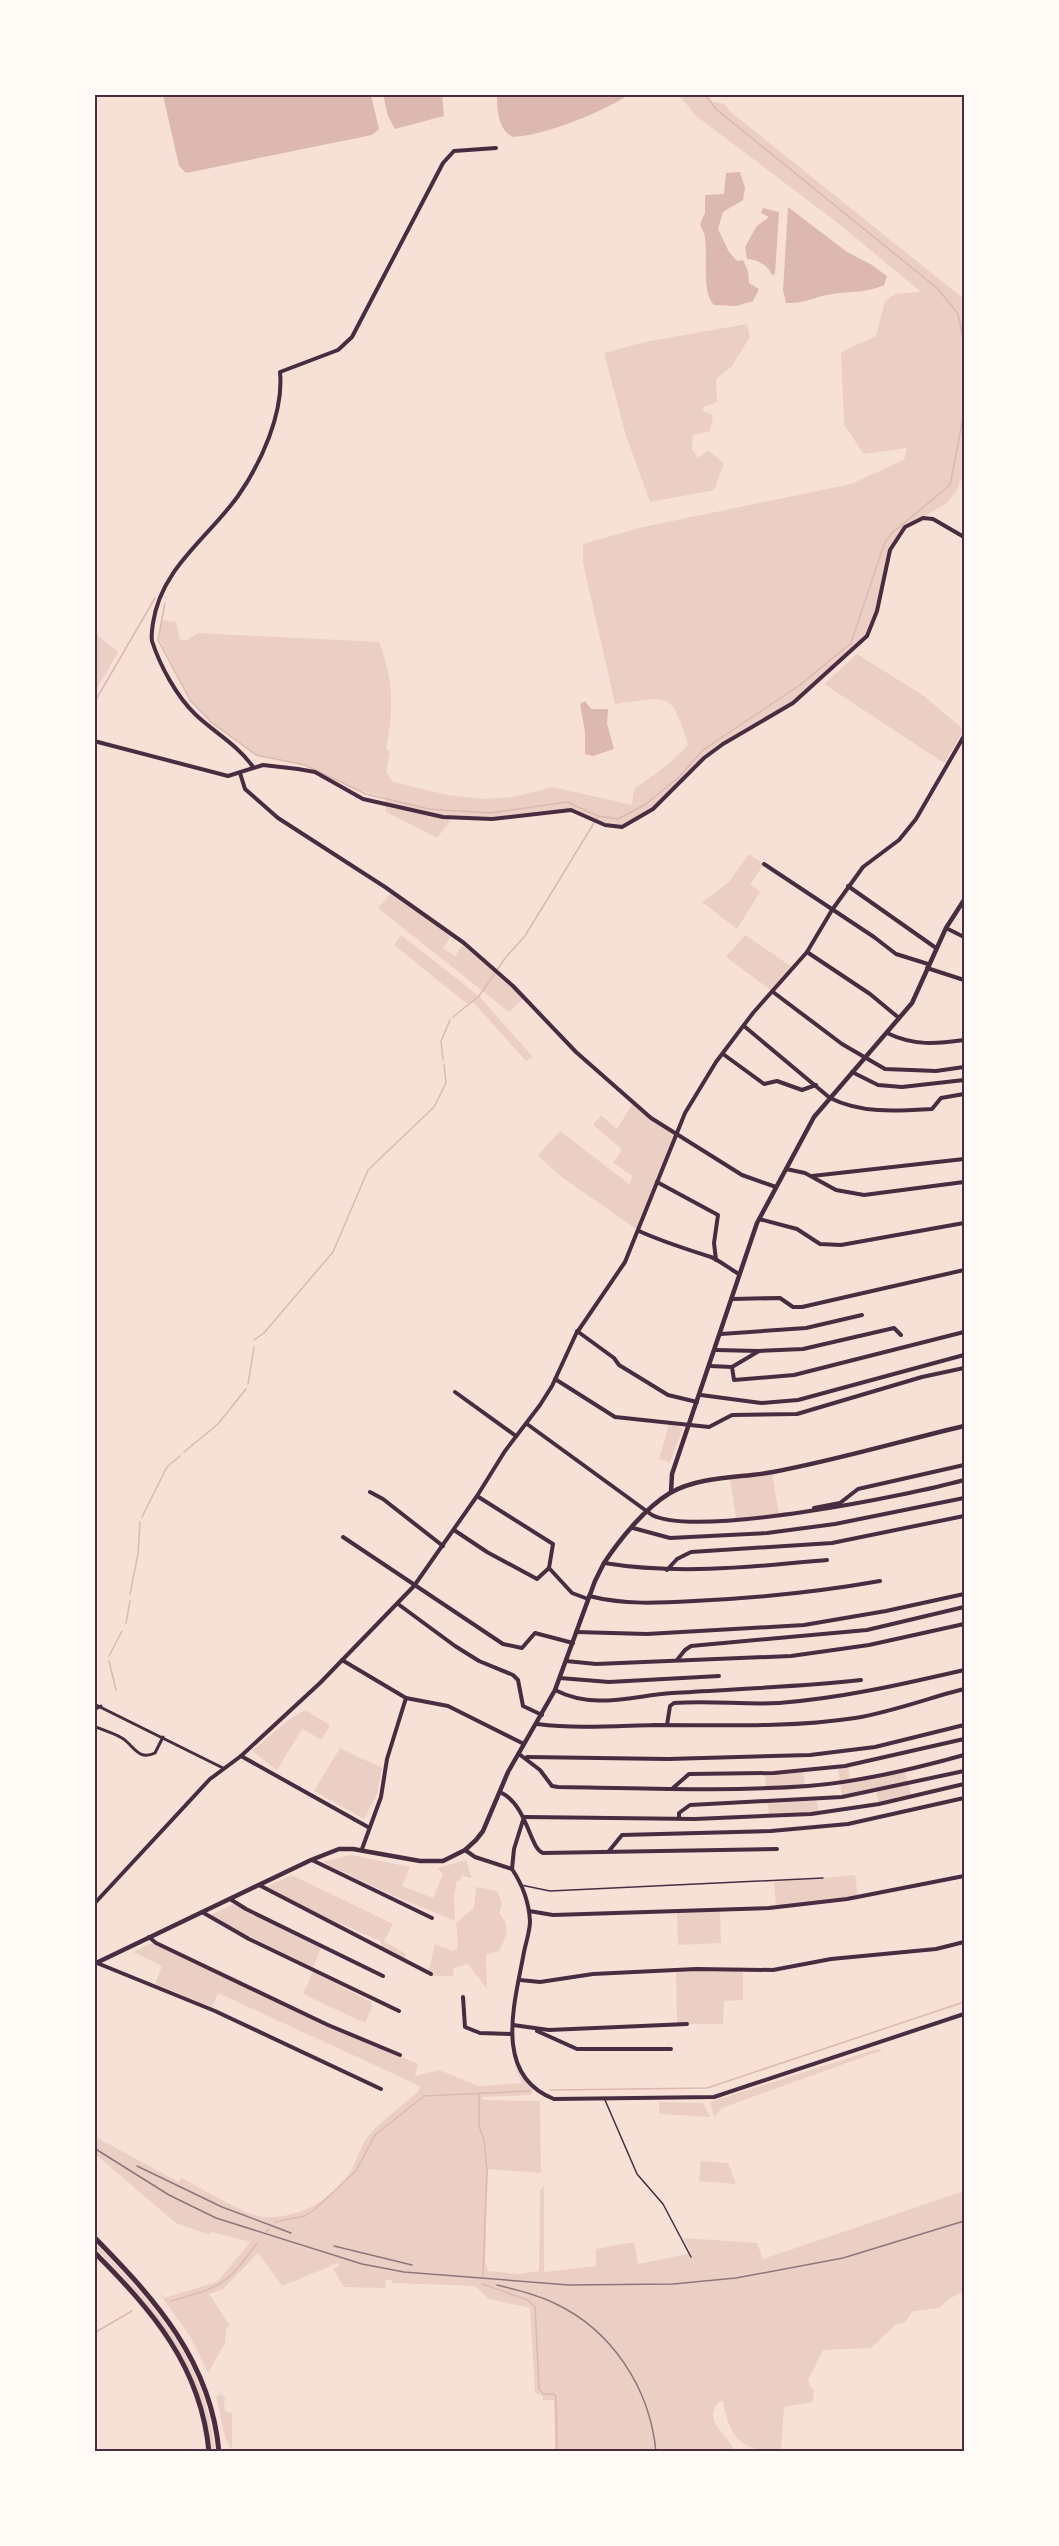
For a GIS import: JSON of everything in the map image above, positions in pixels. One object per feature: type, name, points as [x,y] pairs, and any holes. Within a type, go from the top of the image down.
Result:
[{"type":"main road","points":[[94,2237],[156,2302],[184,2343],[207,2393],[219,2451]]},
{"type":"main road","points":[[94,2252],[152,2314],[175,2348],[201,2408],[209,2451]]},
{"type":"street","points":[[253,767],[243,753],[196,715],[182,699],[151,638],[155,610],[182,558],[237,497],[248,481],[275,417],[280,372],[338,350],[352,337],[443,163],[454,151],[496,148]]},
{"type":"street","points":[[94,741],[228,776],[263,765],[315,772],[363,799],[443,817],[492,819],[571,810],[605,825],[622,827],[653,809],[704,758],[723,744],[793,704],[867,636],[877,611],[890,550],[905,527],[923,518],[933,519],[964,537]]},
{"type":"street","points":[[94,1904],[223,1768],[240,1756],[342,1660],[414,1586],[526,1424],[555,1379],[577,1331],[625,1262],[675,1134],[685,1113],[723,1054],[807,952],[832,910],[863,867],[899,840],[916,819],[964,736]]},
{"type":"street","points":[[240,774],[245,789],[278,818],[385,887],[464,944],[513,986],[581,1056],[651,1118],[742,1175],[776,1187]]},
{"type":"street","points":[[764,864],[896,954],[964,980]]},
{"type":"street","points":[[848,886],[936,948]]},
{"type":"street","points":[[671,1492],[672,1474],[759,1219],[814,1117],[912,1003],[946,928],[964,900]]},
{"type":"street","points":[[946,928],[964,937]]},
{"type":"street","points":[[807,952],[870,994],[900,1018]]},
{"type":"street","points":[[773,992],[842,1044],[869,1062],[891,1071],[936,1071],[964,1067]]},
{"type":"street","points":[[744,1026],[830,1098],[867,1110],[932,1109],[941,1098],[964,1094]]},
{"type":"street","points":[[887,1033],[910,1043],[935,1044],[964,1040]]},
{"type":"street","points":[[723,1054],[764,1084],[777,1081],[802,1090],[816,1085]]},
{"type":"street","points":[[852,1072],[878,1085],[902,1087],[937,1085],[964,1080]]},
{"type":"street","points":[[811,1176],[964,1160]]},
{"type":"street","points":[[786,1169],[811,1176],[836,1190],[864,1195],[964,1182]]},
{"type":"street","points":[[657,1182],[718,1215],[714,1243],[717,1260],[722,1266],[739,1274]]},
{"type":"street","points":[[759,1219],[797,1229],[820,1244],[841,1245],[964,1222]]},
{"type":"street","points":[[639,1231],[689,1252],[717,1260]]},
{"type":"street","points":[[732,1299],[780,1298],[793,1307],[802,1307],[964,1270]]},
{"type":"street","points":[[721,1334],[806,1328],[862,1315]]},
{"type":"street","points":[[716,1350],[803,1349],[894,1328],[901,1335]]},
{"type":"street","points":[[577,1331],[619,1365],[668,1395],[698,1402]]},
{"type":"street","points":[[732,1368],[734,1380],[777,1378],[964,1332]]},
{"type":"street","points":[[710,1366],[732,1368],[759,1351]]},
{"type":"street","points":[[700,1395],[761,1403],[798,1400],[964,1355]]},
{"type":"street","points":[[555,1379],[615,1418],[709,1427],[732,1415],[790,1415],[922,1377],[964,1368]]},
{"type":"street","points":[[455,1392],[516,1436]]},
{"type":"street","points":[[526,1424],[657,1517],[687,1521],[808,1511],[964,1480]]},
{"type":"street","points":[[96,1963],[311,1860],[339,1849],[362,1849],[430,1862],[453,1858],[465,1850],[483,1831],[524,1744],[555,1690],[604,1563],[649,1511],[671,1492],[690,1485],[772,1472],[964,1426]]},
{"type":"street","points":[[808,1511],[840,1503],[858,1489],[964,1465]]},
{"type":"street","points":[[369,1492],[383,1499],[443,1546]]},
{"type":"street","points":[[454,1530],[487,1552],[537,1579],[549,1568],[554,1544],[477,1496]]},
{"type":"street","points":[[633,1528],[670,1538],[767,1533],[835,1524],[964,1498]]},
{"type":"street","points":[[667,1570],[677,1559],[691,1552],[832,1543],[964,1516]]},
{"type":"street","points":[[342,1537],[503,1644],[522,1647],[535,1633],[573,1642]]},
{"type":"street","points":[[604,1563],[667,1570],[740,1568],[826,1560]]},
{"type":"street","points":[[549,1568],[572,1593],[636,1604],[741,1599],[815,1592],[880,1581]]},
{"type":"street","points":[[576,1632],[647,1634],[804,1625],[886,1611],[964,1594]]},
{"type":"street","points":[[398,1604],[479,1661],[513,1675],[518,1680],[523,1706],[542,1715]]},
{"type":"street","points":[[677,1660],[691,1646],[867,1630],[964,1607]]},
{"type":"street","points":[[566,1661],[596,1664],[791,1656],[880,1643],[964,1624]]},
{"type":"street","points":[[342,1660],[406,1698],[448,1706],[524,1744]]},
{"type":"street","points":[[666,1725],[670,1706],[674,1703],[777,1703],[844,1697],[964,1670]]},
{"type":"street","points":[[560,1678],[609,1682],[719,1676]]},
{"type":"street","points":[[555,1690],[572,1698],[597,1702],[671,1693],[769,1690],[861,1680]]},
{"type":"street","points":[[537,1724],[600,1729],[666,1725],[774,1725],[856,1718],[927,1701],[964,1689]]},
{"type":"street","points":[[362,1849],[368,1827],[381,1797],[387,1760],[406,1698]]},
{"type":"street","points":[[94,1704],[223,1768]]},
{"type":"street","points":[[94,1710],[101,1706]]},
{"type":"street","points":[[519,1754],[526,1757],[668,1759],[810,1755],[875,1747],[964,1725]]},
{"type":"street","points":[[94,1726],[127,1742],[131,1749],[144,1755],[153,1755],[163,1737]]},
{"type":"street","points":[[672,1788],[689,1774],[774,1773],[845,1766],[964,1739]]},
{"type":"street","points":[[526,1757],[552,1786],[672,1788],[809,1786],[855,1780],[964,1755]]},
{"type":"street","points":[[240,1756],[368,1827]]},
{"type":"street","points":[[679,1818],[685,1807],[690,1806],[842,1797],[964,1771]]},
{"type":"street","points":[[525,1817],[755,1818],[850,1810],[964,1784]]},
{"type":"street","points":[[500,1792],[509,1797],[525,1817],[538,1851],[549,1854],[777,1849]]},
{"type":"street","points":[[609,1851],[622,1835],[771,1832],[870,1821],[964,1798]]},
{"type":"street","points":[[525,1817],[514,1849],[512,1869],[529,1911],[530,1924],[511,2049],[515,2061],[532,2085],[554,2099],[714,2097],[742,2090],[964,2014]]},
{"type":"street","points":[[465,1850],[476,1857],[512,1869]]},
{"type":"street","points":[[311,1860],[420,1910],[432,1918]]},
{"type":"street","points":[[529,1911],[553,1915],[769,1908],[847,1899],[964,1876]]},
{"type":"street","points":[[259,1885],[431,1974]]},
{"type":"street","points":[[230,1899],[382,1976]]},
{"type":"street","points":[[202,1912],[249,1939],[399,2011]]},
{"type":"street","points":[[149,1937],[156,1943],[328,2025],[400,2055]]},
{"type":"street","points":[[520,1980],[540,1982],[593,1974],[696,1969],[773,1970],[831,1959],[936,1949],[964,1942]]},
{"type":"street","points":[[96,1963],[207,2008],[381,2089]]},
{"type":"street","points":[[464,1997],[465,2027],[480,2033],[512,2034]]},
{"type":"street","points":[[513,2025],[534,2029],[687,2024]]},
{"type":"street","points":[[534,2029],[577,2049],[671,2049]]},
{"type":"lane","points":[[520,1885],[550,1891],[824,1878]]},
{"type":"lane","points":[[605,2100],[637,2174],[663,2204],[691,2257]]},
{"type":"shaded area","points":[[497,94],[628,95],[604,109],[572,122],[525,136],[513,137],[501,125]]},
{"type":"shaded area","points":[[163,95],[371,95],[379,129],[372,135],[186,173],[179,166]]},
{"type":"shaded area","points":[[383,95],[442,95],[444,116],[395,129],[388,116]]},
{"type":"shaded area","points":[[679,95],[706,95],[711,101],[724,104],[964,299],[964,472],[957,490],[947,503],[916,521],[897,536],[890,555],[877,611],[867,636],[793,703],[723,744],[704,758],[668,796],[626,825],[605,825],[564,809],[502,818],[446,817],[450,821],[437,838],[386,812],[385,797],[358,790],[307,765],[258,756],[213,723],[190,700],[159,639],[161,620],[176,622],[180,640],[187,640],[198,633],[379,642],[390,683],[391,708],[386,749],[390,753],[386,771],[393,782],[448,795],[484,799],[513,797],[553,787],[632,805],[634,789],[666,766],[688,745],[677,714],[666,701],[658,699],[615,704],[583,563],[583,544],[643,527],[851,484],[904,460],[907,448],[864,454],[844,425],[841,352],[876,336],[885,301],[895,294],[921,292],[839,224],[695,115]]},
{"type":"shaded area","points":[[740,172],[745,188],[743,200],[723,212],[718,229],[729,252],[737,261],[743,260],[748,271],[749,283],[759,289],[753,301],[736,306],[714,305],[708,291],[705,236],[700,224],[705,213],[705,195],[724,194],[726,173]]},
{"type":"shaded area","points":[[788,207],[847,252],[887,276],[884,285],[866,291],[833,294],[786,303],[783,290]]},
{"type":"shaded area","points":[[763,208],[779,212],[775,274],[772,275],[762,264],[747,259],[745,247],[756,227],[769,217],[761,213]]},
{"type":"shaded area","points":[[747,324],[750,337],[731,367],[716,379],[717,402],[704,407],[702,411],[713,415],[710,431],[693,435],[692,449],[698,458],[708,450],[724,464],[714,490],[650,502],[626,436],[604,353],[645,342]]},
{"type":"shaded area","points":[[95,633],[118,652],[95,692]]},
{"type":"shaded area","points":[[857,654],[924,696],[964,730],[944,763],[824,684]]},
{"type":"shaded area","points":[[585,701],[591,709],[608,709],[607,724],[614,749],[593,756],[585,754],[585,732],[580,704]]},
{"type":"shaded area","points":[[749,854],[764,864],[750,884],[760,892],[737,929],[702,902],[729,882]]},
{"type":"shaded area","points":[[392,892],[452,934],[443,948],[455,956],[464,943],[524,998],[509,1012],[378,908]]},
{"type":"shaded area","points":[[401,935],[479,996],[533,1057],[526,1061],[472,1001],[467,1004],[394,945]]},
{"type":"shaded area","points":[[745,935],[795,969],[773,992],[726,957]]},
{"type":"shaded area","points":[[633,1103],[675,1134],[639,1231],[559,1175],[538,1155],[560,1131],[629,1184],[633,1176],[613,1163],[622,1149],[593,1125],[601,1115],[617,1129]]},
{"type":"shaded area","points":[[669,1424],[683,1428],[670,1463],[659,1459]]},
{"type":"shaded area","points":[[772,1472],[779,1514],[736,1518],[730,1478]]},
{"type":"shaded area","points":[[305,1710],[330,1725],[322,1740],[302,1729],[277,1770],[252,1751],[288,1720]]},
{"type":"shaded area","points":[[340,1748],[382,1768],[377,1794],[364,1819],[314,1791]]},
{"type":"shaded area","points":[[848,1766],[850,1780],[904,1769],[912,1797],[879,1804],[876,1790],[842,1797],[838,1767]]},
{"type":"shaded area","points":[[803,1770],[805,1786],[766,1787],[765,1774]]},
{"type":"shaded area","points":[[816,1800],[819,1813],[769,1817],[768,1803]]},
{"type":"shaded area","points":[[351,1855],[410,1867],[402,1886],[433,1898],[443,1874],[437,1868],[466,1860],[472,1878],[461,1876],[460,1881],[457,1881],[454,1896],[455,1921],[394,1896],[322,1862]]},
{"type":"shaded area","points":[[292,1875],[393,1924],[384,1941],[406,1954],[405,1959],[383,1948],[380,1941],[318,1914],[266,1887]]},
{"type":"shaded area","points":[[855,1875],[858,1897],[776,1907],[774,1882]]},
{"type":"shaded area","points":[[476,1887],[498,1891],[502,1904],[499,1914],[507,1927],[506,1936],[499,1951],[486,1955],[487,1989],[468,1964],[453,1968],[454,1976],[433,1976],[429,1970],[435,1944],[453,1951],[458,1948],[456,1923],[474,1908]]},
{"type":"shaded area","points":[[233,1904],[321,1948],[313,1968],[209,1916]]},
{"type":"shaded area","points":[[720,1910],[721,1943],[678,1945],[677,1911]]},
{"type":"shaded area","points":[[152,1943],[324,2025],[418,2064],[415,2076],[439,2070],[479,2086],[522,2083],[514,2065],[533,2089],[531,2095],[482,2097],[482,2100],[540,2101],[541,2173],[488,2169],[485,2262],[488,2271],[520,2274],[539,2271],[540,2191],[544,2185],[544,2272],[596,2266],[596,2249],[634,2242],[638,2264],[688,2254],[690,2251],[683,2238],[757,2243],[763,2259],[964,2191],[964,2291],[949,2299],[939,2308],[913,2311],[905,2322],[895,2325],[871,2348],[823,2350],[808,2380],[810,2387],[814,2390],[813,2402],[784,2407],[781,2451],[756,2449],[740,2441],[730,2426],[723,2402],[720,2401],[714,2408],[714,2422],[734,2451],[555,2451],[554,2400],[543,2400],[543,2396],[535,2393],[530,2308],[489,2299],[475,2286],[392,2283],[392,2280],[386,2280],[385,2288],[344,2287],[333,2269],[340,2265],[338,2263],[282,2286],[258,2253],[223,2289],[209,2294],[230,2326],[226,2329],[225,2343],[208,2373],[190,2336],[156,2289],[164,2298],[217,2282],[250,2242],[212,2232],[210,2235],[176,2223],[95,2154],[94,2136],[179,2182],[181,2178],[256,2215],[277,2217],[290,2215],[313,2206],[333,2191],[350,2172],[369,2135],[420,2089],[420,2086],[218,1993],[212,2007],[155,1984],[162,1966],[133,1952]]},
{"type":"shaded area","points":[[676,1970],[743,1970],[743,2000],[724,2001],[723,2024],[677,2024]]},
{"type":"shaded area","points":[[313,1972],[371,2002],[372,2007],[365,2023],[303,1994]]},
{"type":"shaded area","points":[[877,2049],[883,2050],[722,2108],[714,2117],[710,2102]]},
{"type":"shaded area","points":[[659,2102],[703,2103],[710,2117],[659,2114]]},
{"type":"shaded area","points":[[701,2161],[728,2163],[736,2184],[699,2181]]},
{"type":"shaded area","points":[[94,2242],[137,2288],[174,2336],[189,2361],[210,2418],[215,2451],[212,2451],[206,2419],[197,2390],[172,2339],[137,2293],[95,2247]]},
{"type":"shaded area","points":[[221,2394],[227,2399],[224,2400],[225,2411],[232,2413],[232,2451],[225,2437],[216,2396]]},
{"type":"waterway","points":[[705,94],[716,109],[938,289],[958,314],[964,342]]},
{"type":"waterway","points":[[597,819],[598,816],[618,819],[646,804],[679,777],[703,750],[800,685],[851,643],[885,542],[892,533],[950,485],[964,413]]},
{"type":"waterway","points":[[94,703],[155,598]]},
{"type":"waterway","points":[[165,603],[158,640],[190,700],[211,722],[256,755],[305,765],[366,794],[429,809],[490,813],[567,802],[598,816]]},
{"type":"waterway","points":[[453,1017],[479,996],[506,957],[525,936],[594,823]]},
{"type":"waterway","points":[[443,1060],[441,1041],[450,1020]]},
{"type":"waterway","points":[[254,1340],[264,1333],[333,1252],[368,1170],[434,1107],[446,1083],[444,1065]]},
{"type":"waterway","points":[[248,1384],[254,1347]]},
{"type":"waterway","points":[[184,1452],[218,1424],[246,1389]]},
{"type":"waterway","points":[[142,1517],[167,1467],[180,1456]]},
{"type":"waterway","points":[[130,1594],[138,1554],[140,1522]]},
{"type":"waterway","points":[[126,1623],[130,1601]]},
{"type":"waterway","points":[[109,1656],[122,1631]]},
{"type":"waterway","points":[[109,1661],[116,1690]]},
{"type":"waterway","points":[[550,2090],[707,2088],[964,2002]]},
{"type":"waterway","points":[[275,2222],[305,2216],[314,2210],[356,2171],[375,2135],[424,2096],[530,2091]]},
{"type":"waterway","points":[[479,2094],[479,2126],[484,2140],[487,2170],[483,2275]]},
{"type":"waterway","points":[[171,2301],[221,2283],[238,2268],[257,2243]]},
{"type":"waterway","points":[[482,2284],[528,2300],[535,2307],[539,2388],[543,2394],[554,2394],[556,2397],[557,2452]]},
{"type":"waterway","points":[[94,2333],[132,2311]]},
{"type":"railway","points":[[94,2148],[169,2195],[216,2218],[362,2264],[404,2272],[569,2285],[673,2284],[736,2278],[843,2258],[964,2221]]},
{"type":"railway","points":[[137,2166],[222,2207],[291,2233]]},
{"type":"railway","points":[[334,2246],[412,2265]]},
{"type":"railway","points":[[497,2285],[554,2303],[594,2329],[610,2345],[636,2384],[646,2406],[656,2452]]}]
